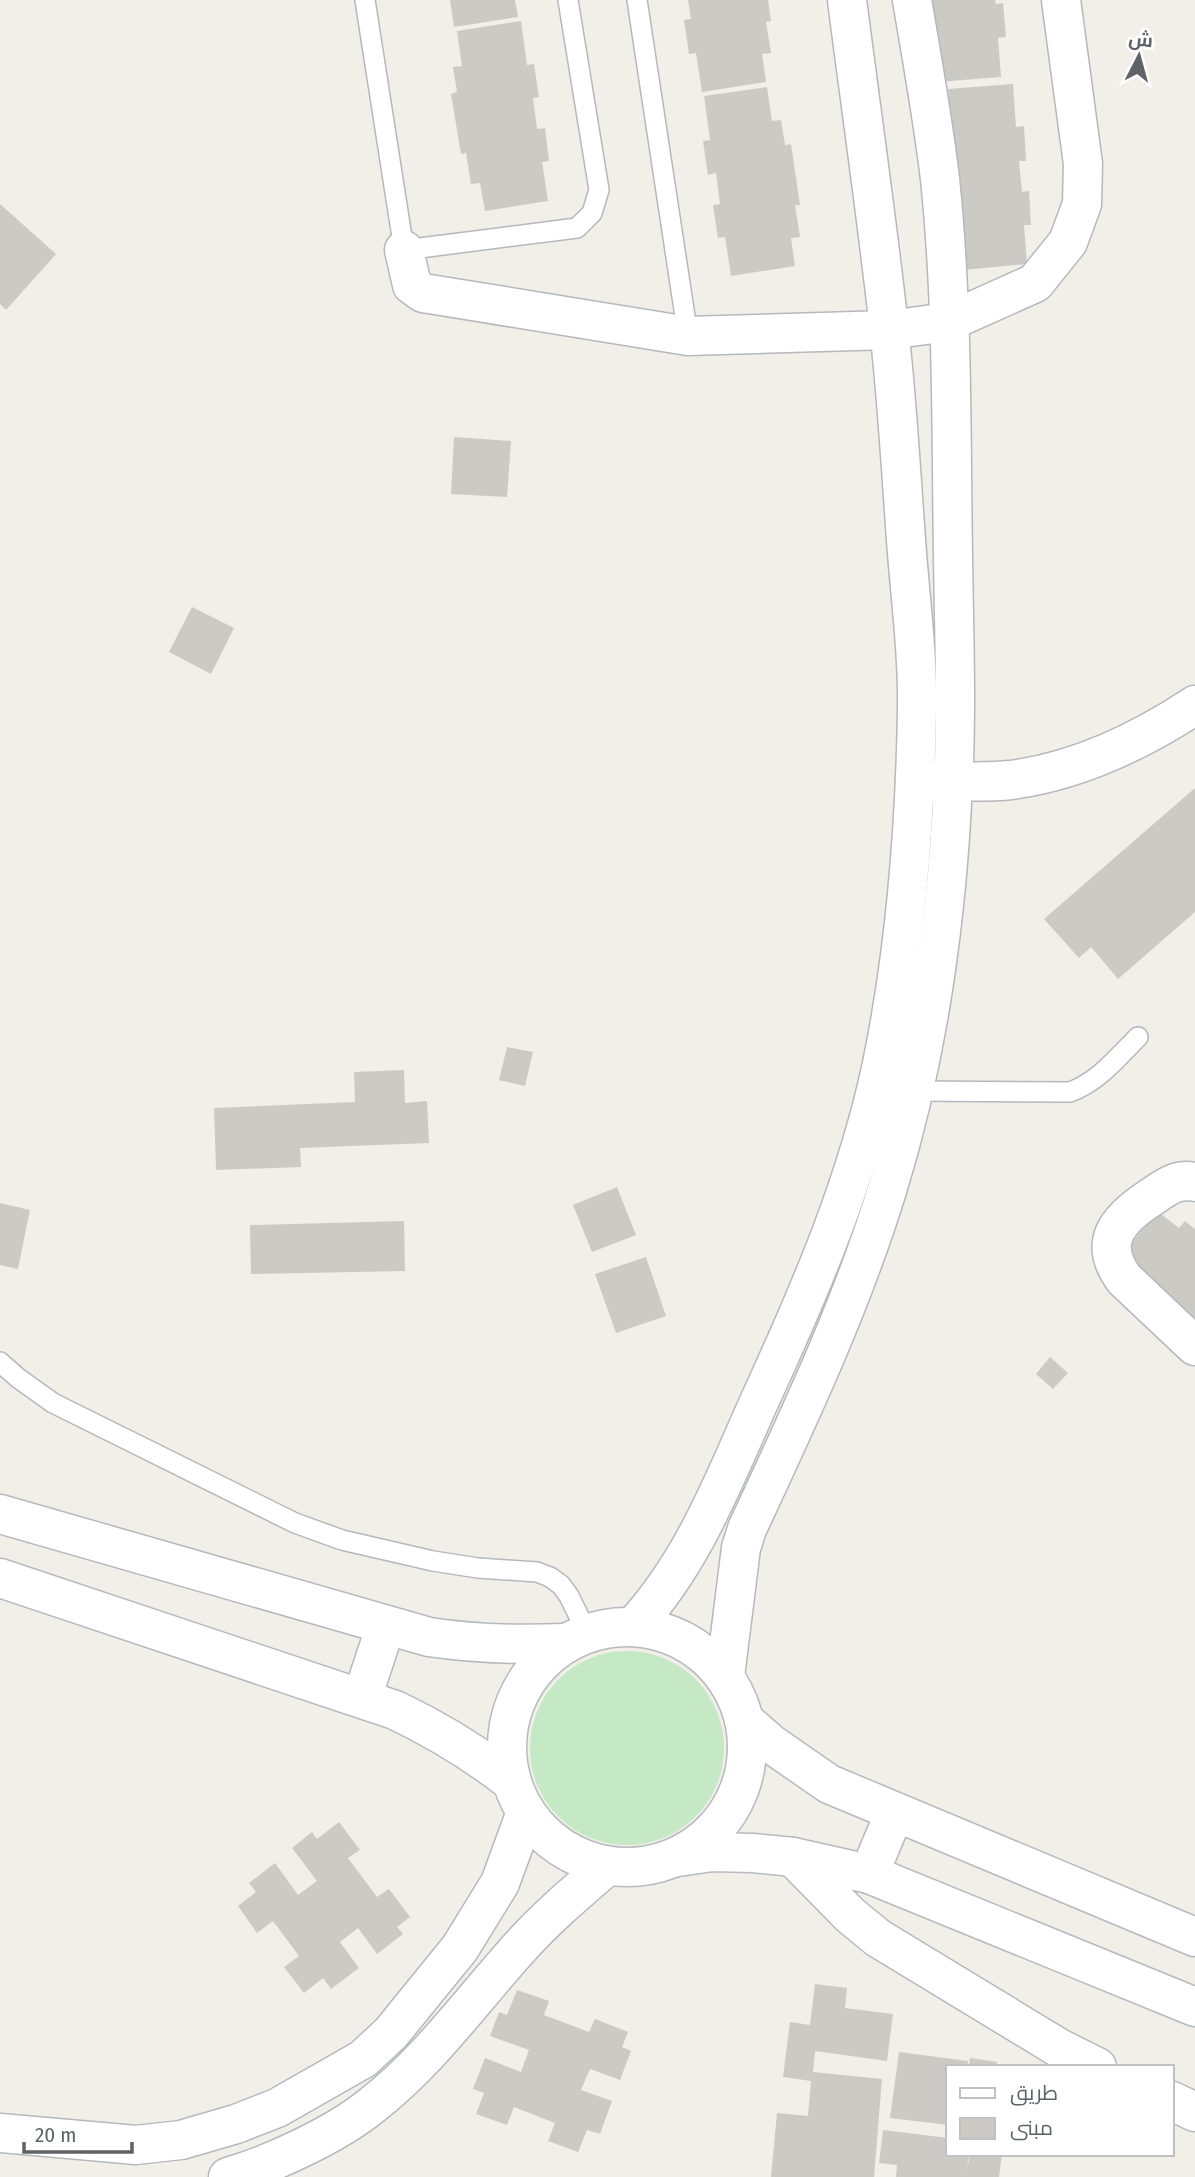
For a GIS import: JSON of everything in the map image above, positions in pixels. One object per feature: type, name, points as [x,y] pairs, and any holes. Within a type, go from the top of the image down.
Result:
[{"type":"street","points":[[847,0],[890,330],[917,706],[911,849],[922,935]]},
{"type":"street","points":[[725,1676],[741,1548],[747,1529],[803,1409],[864,1260],[889,1185],[922,935],[949,851],[953,781],[948,322],[940,183],[912,0]]},
{"type":"street","points":[[404,250],[412,285],[423,293],[688,336],[890,330],[948,322],[1035,284],[1068,242],[1082,204],[1083,164],[1061,0]]},
{"type":"street","points":[[913,780],[1009,780],[1058,771],[1104,755],[1147,734],[1195,705]]},
{"type":"street","points":[[633,1626],[667,1586],[697,1539],[797,1321],[851,1176],[904,1076]]},
{"type":"street","points":[[1195,1182],[1173,1182],[1127,1214],[1113,1233],[1112,1245],[1117,1269],[1124,1279],[1195,1346]]},
{"type":"street","points":[[0,1514],[429,1637],[504,1645],[576,1638],[610,1628],[633,1626],[659,1631],[684,1641],[707,1656],[725,1676],[745,1721],[748,1749],[744,1777],[734,1803],[718,1826],[697,1845],[673,1858]]},
{"type":"street","points":[[0,1578],[362,1698],[428,1725],[459,1743],[519,1797],[548,1838],[575,1856],[607,1866],[641,1866],[673,1858],[712,1853],[793,1857],[833,1864],[869,1874],[1195,2007]]},
{"type":"street","points":[[362,1698],[386,1625]]},
{"type":"street","points":[[0,2133],[136,2145],[181,2140],[236,2124],[277,2108],[363,2059],[391,2033],[460,1948],[500,1884],[519,1797],[507,1743],[515,1704],[535,1669],[576,1638]]},
{"type":"street","points":[[745,1721],[770,1743],[829,1784],[1195,1937]]},
{"type":"street","points":[[869,1874],[895,1812]]},
{"type":"street","points":[[793,1857],[850,1915],[878,1938],[1059,2048],[1093,2065]]},
{"type":"street","points":[[228,2177],[252,2170],[314,2141],[370,2107],[425,2057],[522,1944],[607,1866]]},
{"type":"street","points":[[1174,2103],[1195,2112]]},
{"type":"lane","points":[[365,0],[404,250],[576,228],[592,213],[598,190],[568,0]]},
{"type":"lane","points":[[637,0],[688,336]]},
{"type":"lane","points":[[904,1076],[1070,1092],[1095,1079],[1138,1037]]},
{"type":"lane","points":[[0,1362],[53,1403],[295,1523],[342,1540],[389,1552],[478,1568],[537,1572],[550,1577],[561,1584],[569,1596],[576,1638]]},
{"type":"green space","points":[[627,1651],[664,1658],[696,1679],[717,1711],[724,1748],[717,1785],[696,1817],[664,1838],[627,1845],[590,1838],[558,1817],[537,1785],[530,1748],[537,1711],[558,1679],[590,1658]]},
{"type":"building","points":[[450,0],[515,0],[518,17],[454,27]]},
{"type":"building","points":[[688,0],[768,0],[771,21],[766,22],[771,53],[762,54],[766,82],[702,92],[696,53],[689,54],[684,20],[691,19]]},
{"type":"building","points":[[916,0],[995,0],[996,4],[1003,3],[1006,37],[998,38],[1001,77],[937,82]]},
{"type":"building","points":[[521,21],[527,65],[534,64],[539,97],[533,98],[537,129],[545,128],[549,161],[542,162],[548,201],[485,211],[480,183],[471,184],[466,153],[461,154],[451,94],[457,92],[453,67],[462,66],[457,31]]},
{"type":"building","points":[[1013,84],[1016,127],[1024,126],[1026,161],[1019,161],[1022,192],[1029,191],[1031,225],[1024,225],[1027,264],[963,270],[948,89]]},
{"type":"building","points":[[767,87],[772,121],[781,120],[785,145],[791,144],[800,205],[795,205],[800,237],[791,238],[795,266],[731,276],[725,237],[718,238],[713,205],[720,204],[716,173],[708,175],[703,141],[710,140],[704,96]]},
{"type":"building","points":[[0,204],[56,254],[6,310],[0,304]]},
{"type":"building","points":[[454,437],[511,441],[507,497],[451,494]]},
{"type":"building","points":[[192,607],[234,628],[211,674],[169,652]]},
{"type":"building","points":[[1195,788],[1195,912],[1118,979],[1091,947],[1079,958],[1044,919]]},
{"type":"building","points":[[507,1047],[533,1052],[525,1086],[499,1080]]},
{"type":"building","points":[[404,1070],[405,1103],[427,1101],[429,1143],[300,1148],[301,1167],[216,1170],[214,1108],[355,1102],[354,1072]]},
{"type":"building","points":[[617,1187],[636,1235],[592,1252],[573,1205]]},
{"type":"building","points":[[0,1203],[30,1210],[18,1269],[0,1265]]},
{"type":"building","points":[[1157,1211],[1179,1228],[1185,1221],[1195,1229],[1195,1321],[1117,1261]]},
{"type":"building","points":[[404,1221],[405,1271],[251,1274],[250,1225]]},
{"type":"building","points":[[646,1257],[666,1316],[616,1333],[595,1274]]},
{"type":"building","points":[[1050,1357],[1068,1373],[1053,1389],[1036,1374]]},
{"type":"building","points":[[339,1822],[360,1850],[348,1858],[377,1897],[389,1889],[410,1917],[397,1927],[403,1934],[377,1954],[358,1928],[340,1942],[359,1968],[331,1989],[323,1978],[304,1993],[284,1967],[299,1956],[273,1921],[257,1933],[238,1906],[256,1892],[249,1883],[275,1863],[298,1895],[317,1881],[292,1848],[312,1832],[317,1839]]},
{"type":"building","points":[[815,1984],[847,1988],[845,2008],[893,2014],[887,2061],[815,2051],[813,2072],[882,2079],[874,2177],[771,2177],[777,2113],[808,2116],[811,2081],[783,2077],[790,2022],[810,2025]]},
{"type":"building","points":[[517,1990],[549,2001],[544,2015],[589,2032],[595,2019],[628,2032],[622,2047],[631,2051],[620,2080],[590,2069],[581,2090],[612,2101],[600,2134],[587,2130],[578,2152],[548,2141],[555,2123],[514,2107],[507,2125],[476,2114],[484,2093],[473,2089],[485,2058],[521,2072],[529,2050],[490,2036],[499,2012],[507,2015]]},
{"type":"building","points":[[899,2052],[968,2061],[967,2065],[946,2065],[946,2125],[890,2118]]},
{"type":"building","points":[[970,2058],[997,2062],[996,2065],[969,2065]]},
{"type":"building","points":[[883,2130],[946,2138],[946,2156],[969,2156],[967,2171],[970,2156],[1002,2156],[999,2177],[896,2177],[897,2165],[879,2163]]}]
